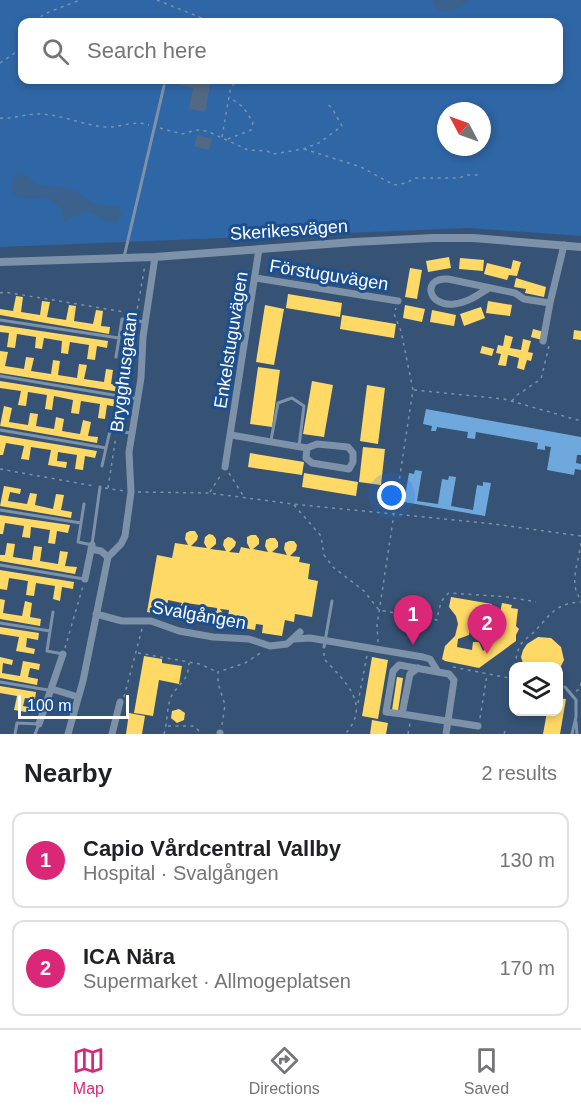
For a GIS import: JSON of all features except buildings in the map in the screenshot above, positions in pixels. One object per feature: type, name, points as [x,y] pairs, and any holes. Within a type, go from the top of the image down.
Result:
[{"type":"street","name":"Skerikesvägen","points":[[0,262],[155,257],[433,238],[473,238],[581,247]]},
{"type":"street","points":[[546,343],[550,303],[564,245]]},
{"type":"street","name":"Enkelstuguvägen","points":[[225,467],[260,249]]},
{"type":"street","name":"Brygghusgatan","points":[[108,556],[121,544],[125,536],[131,492],[129,452],[138,399],[145,322],[155,257]]},
{"type":"street","name":"Förstuguvägen","points":[[256,278],[398,301]]},
{"type":"street","points":[[489,288],[467,301],[452,305],[435,300],[430,291],[434,283],[441,279],[489,288],[515,293],[524,298],[550,303]]},
{"type":"street","name":"Enkelstuguvägen","points":[[231,435],[307,448],[317,444],[348,447],[353,453],[353,462],[349,469],[312,463],[306,458],[307,448]]},
{"type":"street","points":[[68,734],[108,556],[92,547],[85,579]]},
{"type":"street","name":"Svalgången","points":[[96,614],[122,621],[144,620],[179,631],[213,637],[249,639],[270,646]]},
{"type":"street","points":[[294,639],[300,632]]},
{"type":"street","points":[[270,646],[279,646],[294,639],[310,638],[325,644],[376,649],[430,659],[438,672]]},
{"type":"street","points":[[39,724],[63,654]]},
{"type":"street","points":[[446,734],[448,722],[454,680],[449,674],[399,665],[393,671],[386,712],[448,722],[478,726]]},
{"type":"street","points":[[402,714],[410,674],[418,668]]},
{"type":"street","points":[[51,690],[78,697]]},
{"type":"street","points":[[112,734],[120,702]]},
{"type":"lane","points":[[124,258],[164,86]]},
{"type":"lane","points":[[116,357],[122,319],[145,322]]},
{"type":"lane","points":[[0,320],[119,338]]},
{"type":"lane","points":[[0,376],[138,399]]},
{"type":"lane","points":[[271,442],[278,403],[292,398],[304,406],[298,446]]},
{"type":"lane","points":[[0,430],[106,448]]},
{"type":"lane","points":[[102,466],[110,431],[132,433]]},
{"type":"lane","points":[[84,504],[78,542],[92,547],[100,488]]},
{"type":"lane","points":[[0,510],[81,523]]},
{"type":"lane","points":[[0,566],[85,579]]},
{"type":"lane","points":[[325,644],[332,601]]},
{"type":"lane","points":[[53,612],[47,651],[63,654]]},
{"type":"lane","points":[[0,622],[50,631]]},
{"type":"lane","points":[[0,682],[51,690]]},
{"type":"lane","points":[[565,687],[576,700],[577,734]]},
{"type":"lane","points":[[572,734],[576,717]]},
{"type":"lane","points":[[15,734],[16,723],[39,724],[35,734]]},
{"type":"path","points":[[40,18],[80,0]]},
{"type":"path","points":[[157,0],[202,18]]},
{"type":"path","points":[[0,63],[18,51]]},
{"type":"path","points":[[222,137],[229,97],[234,84]]},
{"type":"path","points":[[227,139],[251,130],[253,122],[249,114],[229,97]]},
{"type":"path","points":[[0,118],[8,119],[38,114],[110,127],[141,122],[182,134],[196,130],[207,131],[248,150],[267,151],[273,154],[303,149],[319,143],[342,126],[332,108],[325,102]]},
{"type":"path","points":[[303,149],[361,167],[394,184],[406,183],[415,178],[449,179],[478,175]]},
{"type":"path","points":[[155,257],[145,265],[108,489],[131,492],[209,493],[293,504],[494,524],[581,536]]},
{"type":"path","points":[[0,293],[137,314]]},
{"type":"path","points":[[376,649],[379,610],[413,390],[402,331],[394,314],[398,301]]},
{"type":"path","points":[[512,402],[517,395],[541,379],[546,343]]},
{"type":"path","points":[[413,390],[512,402],[581,421]]},
{"type":"path","points":[[209,493],[225,467],[244,498]]},
{"type":"path","points":[[0,469],[95,487]]},
{"type":"path","points":[[293,504],[321,536],[324,555],[333,567],[364,591],[379,610],[437,620],[441,602],[449,593],[508,597],[536,602]]},
{"type":"path","points":[[581,543],[575,581],[576,594],[581,601]]},
{"type":"path","points":[[63,654],[85,579]]},
{"type":"path","points":[[516,662],[522,642],[546,617],[569,602],[581,601]]},
{"type":"path","points":[[120,702],[126,695],[144,620]]},
{"type":"path","points":[[325,644],[324,659],[345,681],[358,705]]},
{"type":"path","points":[[137,653],[200,664],[218,672],[245,663],[270,646]]},
{"type":"path","points":[[347,733],[354,725],[367,654]]},
{"type":"path","points":[[164,734],[172,693],[184,683],[189,670],[189,662]]},
{"type":"path","points":[[218,672],[225,705],[220,734]]},
{"type":"path","points":[[478,726],[487,674],[509,678]]},
{"type":"path","points":[[408,734],[411,716]]},
{"type":"path","points":[[167,726],[194,726],[202,734]]},
{"type":"shaded area","points":[[0,0],[581,0],[581,236],[469,228],[0,247]]},
{"type":"shaded area","points":[[431,0],[471,0],[456,10],[448,11],[438,10]]},
{"type":"shaded area","points":[[19,172],[38,185],[66,188],[95,203],[118,206],[122,215],[116,223],[108,222],[90,212],[84,212],[66,221],[60,208],[49,198],[25,198],[15,195],[12,191],[12,181]]},
{"type":"place","name":"Capio Vårdcentral Vallby","points":[[413,645]]},
{"type":"place","name":"ICA Nära","points":[[487,654]]}]
